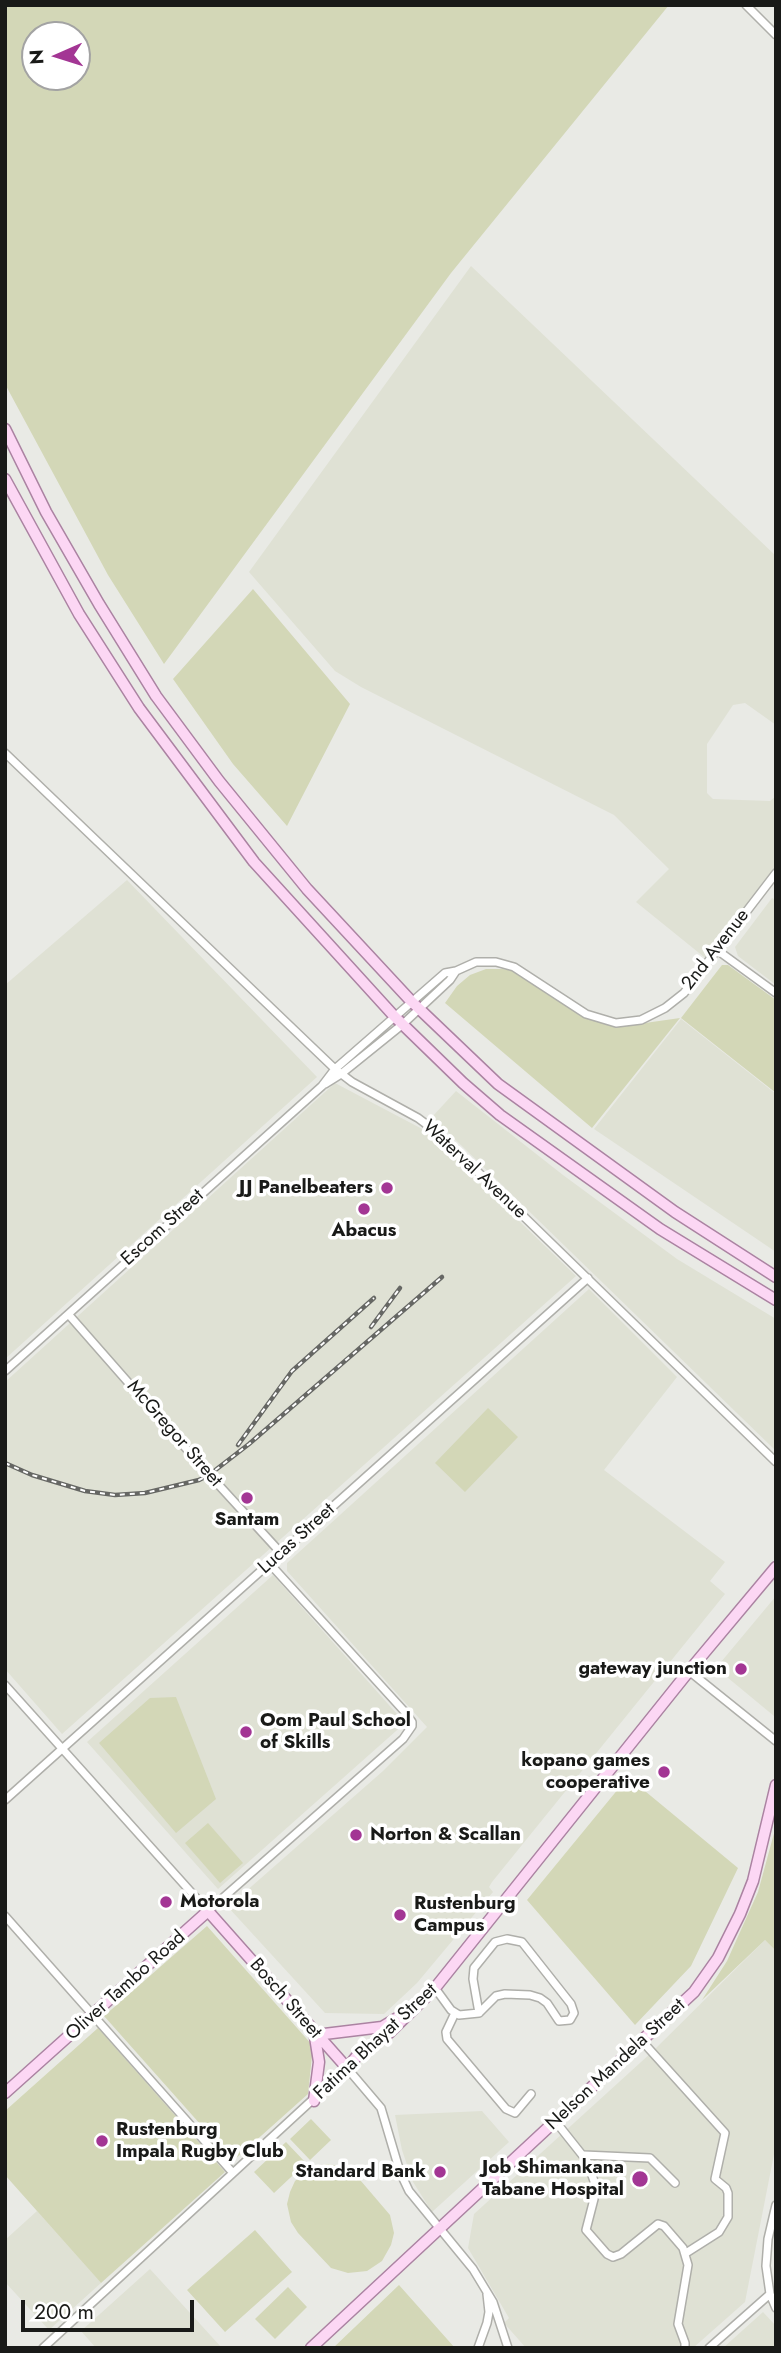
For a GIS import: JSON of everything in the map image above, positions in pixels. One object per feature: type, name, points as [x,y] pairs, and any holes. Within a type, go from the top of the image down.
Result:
[{"type":"main road","points":[[5,429],[53,523],[156,696],[275,852],[411,1001],[498,1084],[675,1212],[776,1277]]},
{"type":"main road","points":[[5,479],[79,614],[139,708],[254,862],[394,1016],[500,1115],[660,1229],[776,1300]]},
{"type":"main road","name":"Fatima Bhayat Street","points":[[347,2068],[357,2056],[389,2034],[435,1988],[689,1671],[776,1567]]},
{"type":"main road","name":"Nelson Mandela Street","points":[[312,2348],[694,1992],[729,1939],[753,1881],[776,1785]]},
{"type":"main road","name":"Oliver Tambo Road","points":[[5,2093],[208,1912]]},
{"type":"main road","name":"Bosch Street","points":[[208,1912],[347,2068]]},
{"type":"main road","points":[[314,2101],[319,2052],[314,2033],[374,2028],[389,2024],[440,1974],[452,1966]]},
{"type":"street","points":[[746,5],[776,34]]},
{"type":"street","name":"Waterval Avenue","points":[[5,753],[338,1072],[402,1108],[438,1133],[776,1462]]},
{"type":"street","name":"2nd Avenue","points":[[411,1001],[445,973],[476,962],[496,962],[514,967],[586,1014],[604,1021],[631,1022],[654,1014],[684,993],[776,873]]},
{"type":"street","points":[[717,950],[776,993]]},
{"type":"street","points":[[420,1008],[456,971]]},
{"type":"street","name":"Escom Street","points":[[5,1371],[338,1072],[411,1001]]},
{"type":"street","name":"Escom Street","points":[[338,1072],[403,1024],[420,1008]]},
{"type":"street","name":"Lucas Street","points":[[5,1800],[588,1278]]},
{"type":"street","name":"McGregor Street","points":[[69,1315],[281,1553]]},
{"type":"street","name":"Oliver Tambo Road","points":[[208,1912],[411,1730],[412,1722],[409,1717],[270,1564]]},
{"type":"street","points":[[689,1671],[776,1741]]},
{"type":"street","name":"Bosch Street","points":[[5,1685],[208,1912]]},
{"type":"street","points":[[5,1916],[233,2173]]},
{"type":"street","points":[[435,1988],[455,2013],[465,2016],[479,2013],[496,1997],[505,1994],[540,1998],[547,2003],[559,2021],[570,2020],[574,2013],[522,1942],[507,1939],[495,1942],[474,1968],[473,1979],[479,2013]]},
{"type":"street","points":[[455,2013],[446,2032],[447,2039],[506,2109],[515,2113],[531,2094]]},
{"type":"street","points":[[642,2041],[725,2133],[715,2179],[728,2193],[728,2217],[719,2232],[686,2253]]},
{"type":"street","name":"Bosch Street","points":[[347,2068],[381,2108],[404,2183],[414,2200],[473,2269],[500,2319],[508,2348]]},
{"type":"street","name":"Fatima Bhayat Street","points":[[43,2348],[347,2068]]},
{"type":"street","points":[[556,2122],[584,2155],[591,2171],[593,2206],[586,2230],[607,2254],[613,2257],[621,2254],[658,2224],[664,2227],[686,2253],[687,2274],[678,2324],[685,2348]]},
{"type":"street","points":[[584,2155],[650,2158],[675,2183]]},
{"type":"street","points":[[776,2205],[766,2253],[767,2278],[776,2308]]},
{"type":"street","points":[[478,2348],[484,2336],[489,2312],[485,2289]]},
{"type":"street","points":[[709,2348],[770,2294]]},
{"type":"shaded area","points":[[471,266],[776,556],[776,725],[745,703],[733,705],[707,744],[707,793],[713,799],[770,801],[776,796],[776,874],[709,961],[636,902],[669,869],[614,815],[361,687],[335,671],[249,572]]},
{"type":"shaded area","points":[[127,880],[317,1077],[5,1359],[5,985]]},
{"type":"shaded area","points":[[772,898],[776,900],[776,985],[738,956],[735,947]]},
{"type":"shaded area","points":[[681,1019],[776,1094],[776,1252],[594,1129]]},
{"type":"shaded area","points":[[335,1083],[426,1131],[576,1276],[62,1734],[5,1669],[5,1382]]},
{"type":"shaded area","points":[[456,1091],[563,1175],[677,1259],[776,1319],[776,1451],[432,1117]]},
{"type":"shaded area","points":[[589,1289],[677,1377],[604,1470],[725,1562],[710,1581],[725,1594],[492,1882],[489,1887],[493,1892],[417,1983],[384,2014],[325,2013],[228,1907],[383,1771],[427,1727],[287,1571],[287,1563]]},
{"type":"shaded area","name":"Oom Paul School of Skills","points":[[273,1575],[405,1723],[218,1889],[87,1742]]},
{"type":"shaded area","points":[[776,1596],[776,1709],[774,1716],[716,1668]]},
{"type":"shaded area","name":"Job Shimankana Tabane Hospital","points":[[765,1940],[776,1951],[776,2144],[745,2302],[693,2348],[526,2348],[504,2323],[509,2318],[468,2248],[474,2214],[652,2052]]},
{"type":"shaded area","points":[[482,2111],[509,2142],[432,2212],[413,2182],[402,2150],[395,2115]]},
{"type":"shaded area","points":[[37,2211],[101,2283],[49,2330],[5,2282],[5,2240]]},
{"type":"shaded area","points":[[150,2269],[222,2348],[96,2348],[81,2331]]},
{"type":"shaded area","points":[[763,2312],[776,2326],[776,2348],[723,2348]]},
{"type":"green space","points":[[5,5],[669,5],[451,273],[164,664],[108,575],[5,384]]},
{"type":"green space","points":[[253,589],[350,704],[287,826],[233,764],[173,679]]},
{"type":"green space","points":[[722,965],[728,965],[776,1000],[776,1093],[681,1018]]},
{"type":"green space","points":[[486,969],[518,972],[595,1018],[611,1024],[631,1025],[680,1018],[592,1128],[445,1003],[457,986],[470,975]]},
{"type":"green space","points":[[488,1408],[518,1437],[465,1492],[435,1463]]},
{"type":"green space","points":[[176,1697],[216,1799],[176,1833],[99,1743],[150,1698]]},
{"type":"green space","points":[[628,1777],[738,1868],[691,1966],[635,2025],[527,1900]]},
{"type":"green space","points":[[208,1823],[243,1863],[220,1883],[185,1843]]},
{"type":"green space","points":[[776,1826],[776,1951],[765,1940],[702,2000],[727,1961],[758,1892]]},
{"type":"green space","name":"Rustenburg Impala Rugby Club","points":[[207,1926],[313,2046],[308,2094],[233,2161],[104,2016]]},
{"type":"green space","name":"Rustenburg Impala Rugby Club","points":[[98,2028],[225,2172],[101,2283],[5,2175],[5,2111]]},
{"type":"green space","points":[[311,2119],[331,2140],[310,2160],[290,2139]]},
{"type":"green space","points":[[286,2142],[306,2163],[274,2193],[254,2172]]},
{"type":"green space","points":[[327,2164],[345,2167],[355,2174],[390,2215],[394,2233],[391,2245],[382,2261],[367,2271],[348,2273],[331,2268],[291,2222],[287,2204],[295,2181],[309,2169]]},
{"type":"green space","points":[[255,2230],[292,2272],[225,2332],[187,2290]]},
{"type":"green space","points":[[399,2285],[455,2348],[333,2348]]},
{"type":"green space","points":[[288,2287],[307,2307],[275,2339],[255,2319]]},
{"type":"railway","points":[[5,1463],[32,1475],[85,1491],[115,1495],[145,1493],[199,1480],[249,1444],[442,1277]]},
{"type":"railway","points":[[371,1327],[400,1288]]},
{"type":"railway","points":[[238,1445],[292,1371],[374,1298]]},
{"type":"place","name":"JJ Panelbeaters","points":[[387,1188]]},
{"type":"place","name":"Abacus","points":[[364,1209]]},
{"type":"place","name":"Santam","points":[[247,1498]]},
{"type":"place","name":"gateway junction","points":[[741,1669]]},
{"type":"place","name":"Oom Paul School of Skills","points":[[246,1732]]},
{"type":"place","name":"kopano games cooperative","points":[[664,1772]]},
{"type":"place","name":"Norton & Scallan","points":[[356,1835]]},
{"type":"place","name":"Motorola","points":[[166,1902]]},
{"type":"place","name":"Rustenburg Campus","points":[[400,1915]]},
{"type":"place","name":"Rustenburg Impala Rugby Club","points":[[102,2141]]},
{"type":"place","name":"Standard Bank","points":[[440,2172]]},
{"type":"place","name":"Job Shimankana Tabane Hospital","points":[[640,2179]]}]
